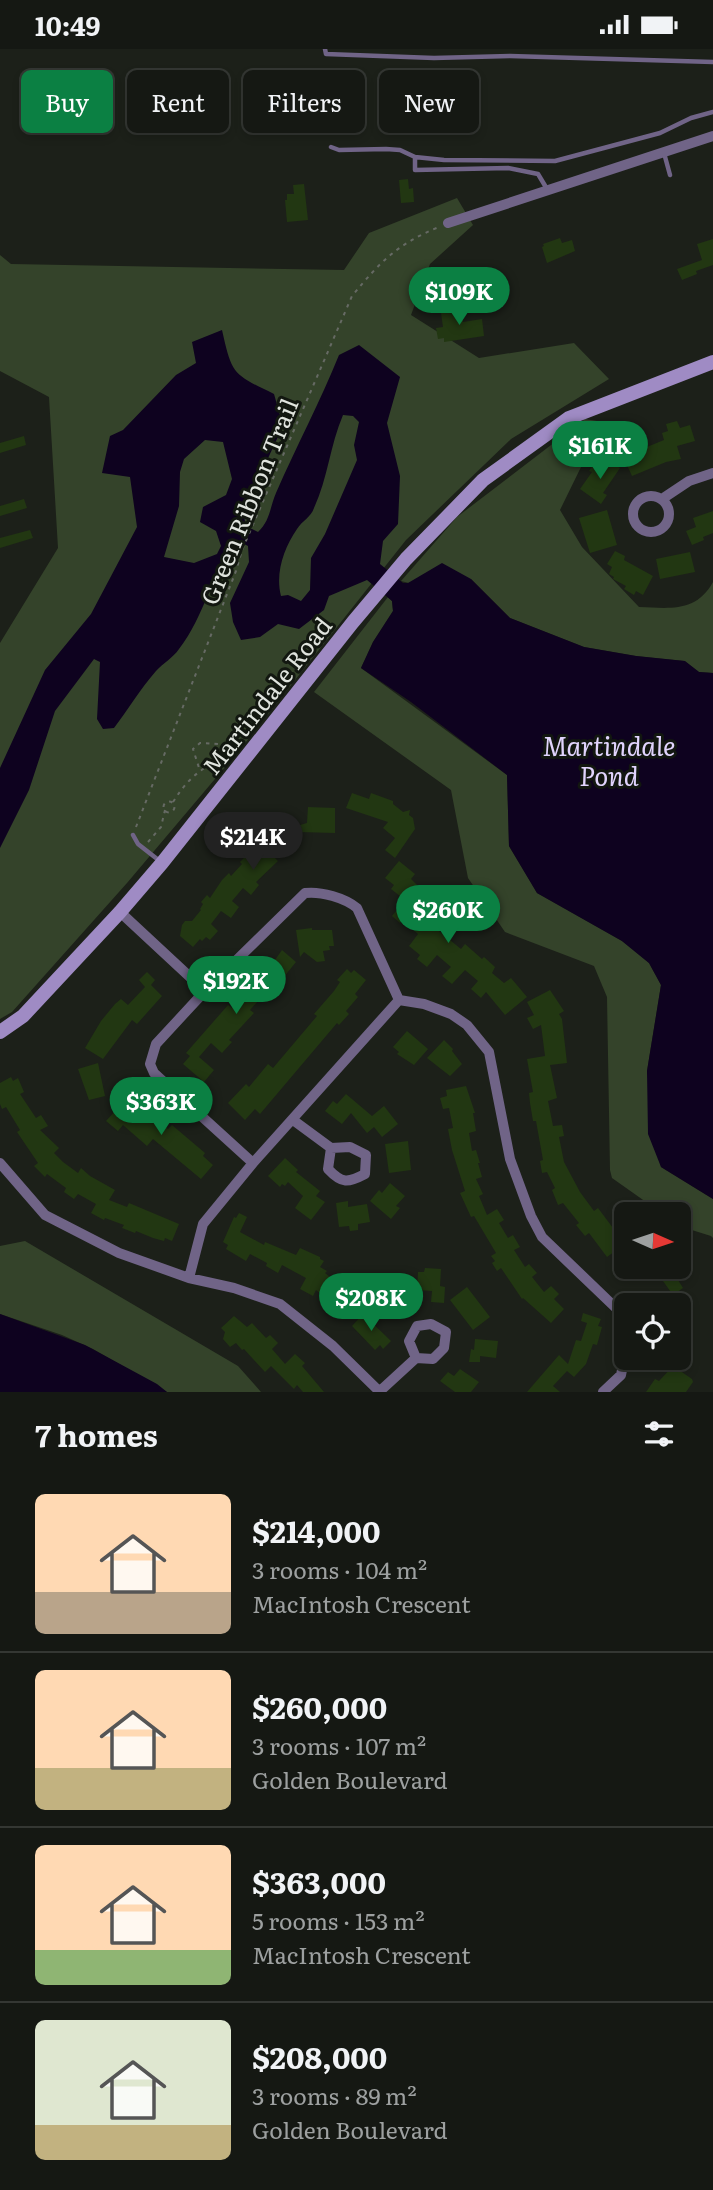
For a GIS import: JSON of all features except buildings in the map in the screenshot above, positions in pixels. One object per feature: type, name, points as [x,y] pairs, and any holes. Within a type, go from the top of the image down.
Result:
[{"type":"main road","name":"Martindale Road","points":[[162,863],[353,622],[406,559],[484,480],[569,418],[713,362]]},
{"type":"main road","points":[[0,1032],[23,1016],[162,863]]},
{"type":"street","points":[[448,223],[713,135]]},
{"type":"street","points":[[662,499],[689,481],[713,473]]},
{"type":"street","points":[[253,1163],[154,1073],[150,1064],[156,1044],[205,991],[305,893],[315,892],[351,903],[357,908],[399,1000]]},
{"type":"street","points":[[120,912],[205,991]]},
{"type":"street","points":[[190,1278],[203,1224],[253,1163],[399,1000]]},
{"type":"street","points":[[399,1000],[424,1004],[451,1014],[467,1025],[489,1052],[510,1159],[530,1216],[542,1237],[614,1306]]},
{"type":"street","points":[[293,1120],[331,1148]]},
{"type":"street","points":[[0,1163],[45,1215],[119,1252],[190,1278],[234,1288],[280,1304],[333,1346],[379,1392],[416,1358]]},
{"type":"street","points":[[603,1392],[622,1370]]},
{"type":"lane","points":[[326,49],[326,54],[434,58],[510,55],[713,62]]},
{"type":"lane","points":[[331,147],[339,150],[400,150],[415,157],[444,160],[555,161],[660,133],[691,118],[713,112]]},
{"type":"lane","points":[[663,152],[670,175]]},
{"type":"lane","points":[[415,157],[415,170],[508,168],[538,174],[548,190]]},
{"type":"lane","points":[[133,835],[138,844],[162,863]]},
{"type":"path","name":"Green Ribbon Trail","points":[[133,835],[242,550],[352,296],[381,261],[412,238],[448,223]]},
{"type":"path","points":[[173,802],[188,779],[200,771],[218,755],[218,744],[200,743],[193,749],[200,771]]},
{"type":"path","points":[[143,848],[161,827],[164,805],[166,802],[173,802]]},
{"type":"path","points":[[165,810],[170,813],[173,811],[173,802]]},
{"type":"green space","points":[[457,198],[473,225],[430,264],[411,315],[479,358],[574,343],[609,379],[511,439],[406,540],[242,747],[127,883],[12,1012],[0,1019],[0,643],[58,548],[49,397],[0,371],[0,255],[11,264],[344,270],[369,233]]},
{"type":"green space","points":[[585,419],[603,422],[560,510],[582,547],[639,607],[671,608],[690,604],[706,592],[713,582],[713,673],[699,672],[684,661],[584,647],[510,618],[471,579],[409,583],[401,581],[457,517]]},
{"type":"green space","points":[[388,597],[392,601],[393,611],[373,642],[361,668],[507,775],[509,846],[537,893],[622,941],[649,963],[661,985],[647,1071],[661,1167],[713,1199],[713,1238],[691,1230],[691,1202],[646,1202],[612,1178],[607,997],[594,966],[505,932],[468,878],[451,790],[314,692]]},
{"type":"green space","points":[[25,1241],[238,1366],[261,1392],[167,1392],[93,1349],[62,1335],[0,1314],[0,1246]]},
{"type":"water","name":"Martindale Pond","points":[[222,330],[236,371],[250,382],[274,394],[283,426],[243,512],[246,526],[258,532],[265,523],[339,355],[359,345],[400,377],[387,423],[400,476],[398,524],[383,541],[380,564],[403,583],[408,583],[442,563],[471,579],[510,618],[584,647],[685,661],[699,672],[713,673],[713,1199],[661,1167],[648,1134],[647,1071],[661,985],[649,963],[622,941],[537,893],[509,846],[507,775],[411,702],[361,668],[373,642],[393,611],[392,601],[367,580],[329,596],[324,610],[299,629],[278,624],[260,637],[241,640],[233,622],[230,603],[249,562],[248,546],[238,541],[221,567],[188,636],[177,652],[150,678],[114,728],[103,729],[97,719],[100,662],[94,659],[55,711],[29,790],[0,848],[0,768],[45,670],[91,614],[137,527],[130,477],[102,473],[110,436],[123,430],[176,375],[196,363],[192,342]],"holes":[[[343,415],[353,416],[359,422],[354,445],[357,460],[325,534],[311,558],[310,590],[301,601],[288,595],[281,596],[279,579],[285,552],[297,529],[314,508]],[[205,440],[223,442],[232,479],[226,495],[203,507],[200,522],[216,531],[221,546],[217,554],[194,563],[164,557],[179,506],[180,472],[184,459]]]},
{"type":"water","points":[[0,1314],[85,1345],[167,1392],[0,1392]]}]
